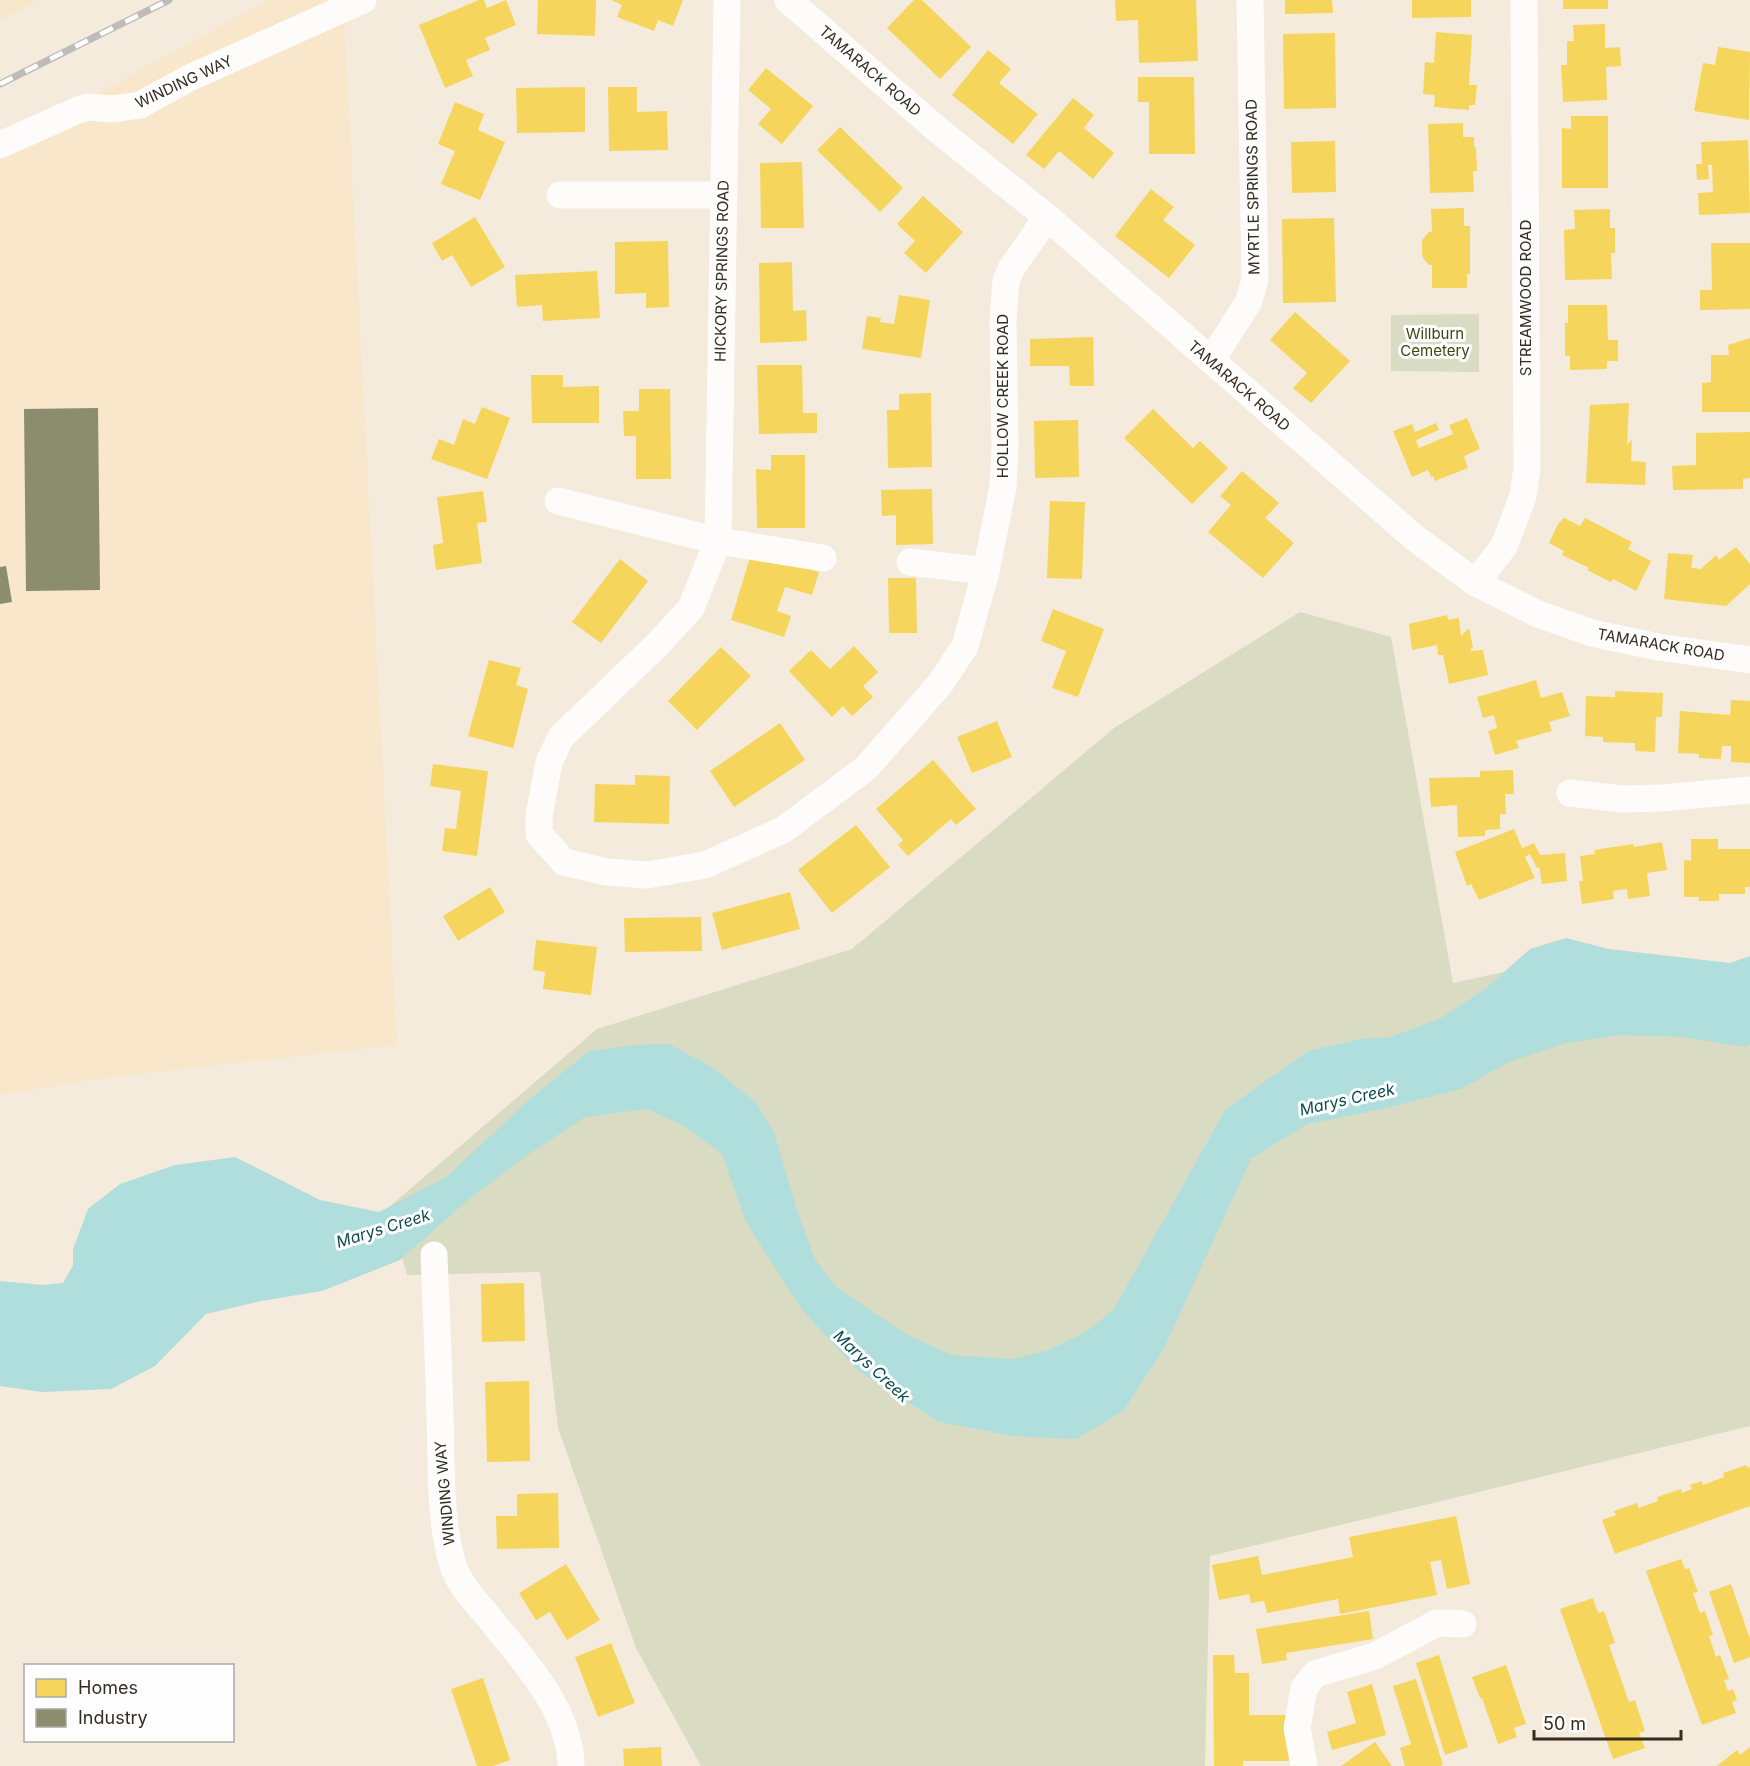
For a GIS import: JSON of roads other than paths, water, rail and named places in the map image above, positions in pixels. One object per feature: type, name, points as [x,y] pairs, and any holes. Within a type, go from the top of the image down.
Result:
[{"type":"street","name":"WINDING WAY","points":[[0,145],[88,107],[113,109],[140,105],[189,78],[363,0]]},
{"type":"street","name":"HICKORY SPRINGS ROAD","points":[[549,846],[539,834],[540,816],[549,762],[561,737],[659,644],[691,608],[718,541],[727,0]]},
{"type":"street","name":"TAMARACK ROAD","points":[[788,0],[939,132],[1047,217],[1416,539],[1476,583],[1538,614],[1592,633],[1658,647],[1750,660]]},
{"type":"street","name":"MYRTLE SPRINGS ROAD","points":[[1210,361],[1249,301],[1255,279],[1250,0]]},
{"type":"street","name":"STREAMWOOD ROAD","points":[[1476,583],[1504,546],[1523,496],[1527,468],[1524,0]]},
{"type":"street","points":[[561,195],[723,195]]},
{"type":"street","name":"HOLLOW CREEK ROAD","points":[[549,846],[564,862],[607,872],[647,875],[705,865],[783,830],[866,768],[940,684],[965,646],[987,571],[1003,487],[1005,448],[1003,319],[1006,282],[1011,269],[1047,217]]},
{"type":"street","points":[[558,501],[718,541],[823,558]]},
{"type":"street","points":[[910,562],[987,571]]},
{"type":"street","points":[[1570,793],[1622,799],[1750,790]]},
{"type":"street","name":"WINDING WAY","points":[[434,1255],[442,1490],[446,1535],[454,1566],[465,1589],[538,1677],[565,1728],[571,1751],[571,1766]]},
{"type":"street","points":[[1304,1766],[1297,1728],[1304,1688],[1315,1674],[1375,1656],[1437,1623],[1463,1624]]},
{"type":"water","name":"Marys Creek","points":[[1566,938],[1609,949],[1730,963],[1750,956],[1750,1044],[1745,1047],[1684,1037],[1619,1035],[1566,1043],[1509,1062],[1461,1089],[1378,1110],[1307,1124],[1251,1159],[1164,1348],[1124,1410],[1076,1439],[1013,1436],[939,1422],[857,1370],[800,1307],[746,1222],[722,1154],[684,1126],[647,1109],[585,1117],[529,1154],[468,1200],[400,1260],[322,1291],[261,1301],[206,1314],[155,1366],[111,1389],[42,1392],[0,1386],[0,1281],[43,1285],[63,1283],[73,1265],[73,1249],[88,1209],[120,1184],[175,1165],[235,1157],[320,1200],[379,1212],[446,1177],[529,1100],[589,1051],[635,1045],[669,1044],[712,1067],[755,1102],[774,1132],[798,1213],[815,1259],[835,1286],[906,1334],[951,1355],[1013,1359],[1049,1350],[1089,1330],[1114,1309],[1225,1110],[1308,1051],[1361,1039],[1391,1037],[1441,1018],[1485,989],[1530,949]]},
{"type":"railway","points":[[0,84],[169,0]]},
{"type":"park label","name":"Willburn Cemetery","points":[[1435,342]]}]
